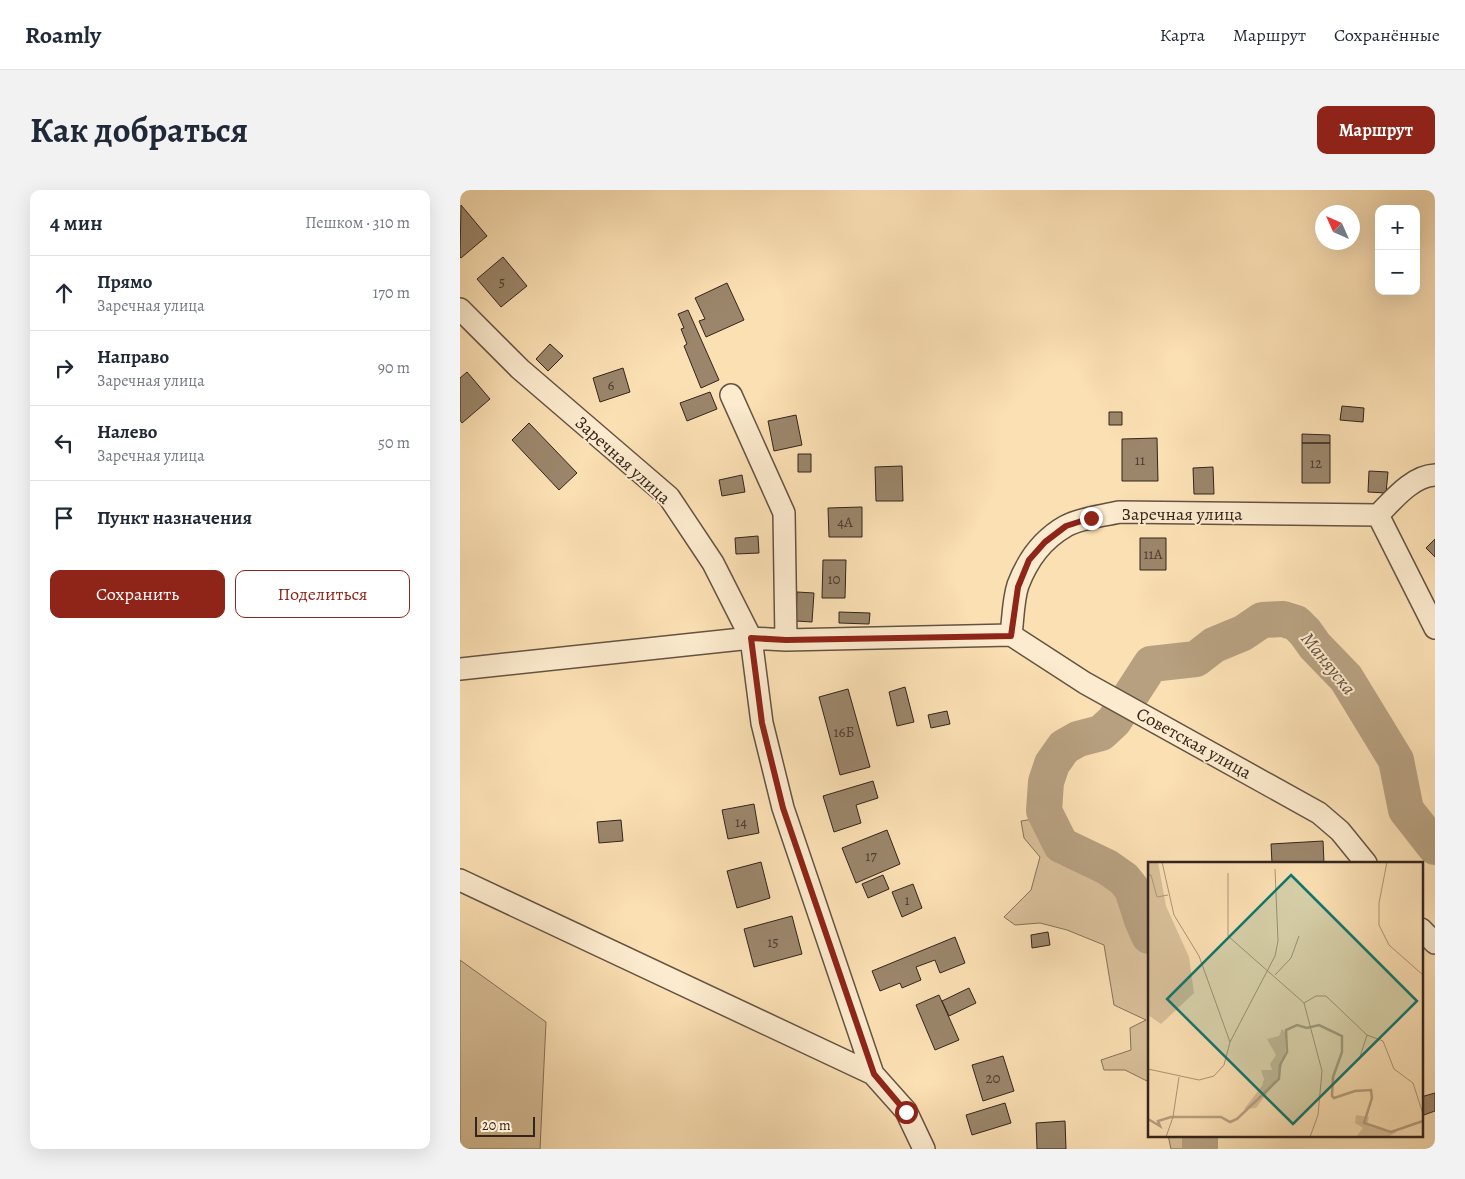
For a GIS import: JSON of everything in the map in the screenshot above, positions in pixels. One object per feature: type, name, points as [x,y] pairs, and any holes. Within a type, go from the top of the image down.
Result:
[{"type":"street","name":"Заречная улица","points":[[460,309],[520,368],[669,497],[713,564],[751,638],[762,723],[783,808],[874,1074],[906,1112],[924,1149]]},
{"type":"street","points":[[731,394],[784,513],[786,640]]},
{"type":"street","points":[[1435,475],[1413,483],[1378,515],[1435,628]]},
{"type":"street","name":"Заречная улица","points":[[1011,636],[1018,587],[1029,560],[1045,542],[1066,526],[1119,512],[1378,515]]},
{"type":"street","points":[[460,669],[751,638],[786,640],[1011,636]]},
{"type":"street","name":"Советская улица","points":[[1011,636],[1085,683],[1319,813],[1340,831],[1365,862]]},
{"type":"street","points":[[460,880],[874,1074]]},
{"type":"street","points":[[1422,930],[1435,943]]},
{"type":"shaded area","points":[[1040,818],[1047,820],[1063,855],[1111,880],[1129,900],[1148,935],[1148,1082],[1125,1070],[1104,1070],[1101,1060],[1131,1050],[1130,1028],[1146,1020],[1114,1005],[1104,945],[1067,930],[1040,923],[1015,925],[1004,917],[1031,890],[1040,857],[1024,838],[1021,821]]},
{"type":"shaded area","points":[[460,960],[546,1022],[540,1149],[460,1149]]},
{"type":"shaded area","points":[[1168,1136],[1210,1136],[1212,1149],[1171,1149]]},
{"type":"building","points":[[461,205],[487,236],[461,258],[460,257]]},
{"type":"building","points":[[503,257],[527,286],[501,307],[477,279]]},
{"type":"building","points":[[727,283],[744,320],[706,337],[699,321],[705,319],[695,298]]},
{"type":"building","points":[[688,310],[719,380],[701,388],[684,346],[687,344],[681,329],[684,328],[678,314]]},
{"type":"building","points":[[550,344],[563,356],[548,371],[536,359]]},
{"type":"building","points":[[623,368],[630,392],[600,402],[593,378]]},
{"type":"building","points":[[467,372],[490,399],[462,423],[460,420],[460,378]]},
{"type":"building","points":[[710,392],[717,409],[687,421],[680,403]]},
{"type":"building","points":[[1342,406],[1364,408],[1363,422],[1340,420]]},
{"type":"building","points":[[1109,412],[1122,412],[1122,425],[1109,425]]},
{"type":"building","points":[[796,415],[802,445],[774,451],[768,421]]},
{"type":"building","points":[[529,423],[577,473],[559,490],[512,440]]},
{"type":"building","points":[[1302,434],[1330,435],[1330,443],[1302,443]]},
{"type":"building","points":[[1157,438],[1158,481],[1122,481],[1122,439]]},
{"type":"building","points":[[1302,443],[1330,443],[1330,483],[1302,483]]},
{"type":"building","points":[[798,454],[811,454],[811,472],[798,472]]},
{"type":"building","points":[[902,466],[903,501],[876,501],[875,467]]},
{"type":"building","points":[[1213,467],[1214,494],[1194,494],[1193,468]]},
{"type":"building","points":[[1369,471],[1388,472],[1386,493],[1368,492]]},
{"type":"building","points":[[742,475],[745,492],[722,496],[719,480]]},
{"type":"building","points":[[862,507],[862,537],[829,537],[828,508]]},
{"type":"building","points":[[758,536],[759,553],[736,554],[735,538]]},
{"type":"building","points":[[1140,538],[1166,538],[1166,570],[1140,570]]},
{"type":"building","points":[[1435,539],[1435,557],[1426,548]]},
{"type":"building","points":[[823,560],[846,560],[845,598],[822,598]]},
{"type":"building","points":[[797,592],[814,593],[812,622],[796,621]]},
{"type":"building","points":[[839,612],[870,613],[869,624],[839,623]]},
{"type":"building","points":[[905,687],[914,722],[897,726],[889,692]]},
{"type":"building","points":[[848,689],[870,767],[840,775],[819,697]]},
{"type":"building","points":[[947,711],[950,724],[931,728],[928,715]]},
{"type":"building","points":[[873,781],[878,798],[856,805],[861,823],[834,832],[823,796]]},
{"type":"building","points":[[754,804],[759,833],[728,839],[722,810]]},
{"type":"building","points":[[621,820],[623,841],[599,843],[597,822]]},
{"type":"building","points":[[887,830],[900,864],[856,883],[842,848]]},
{"type":"building","points":[[1323,841],[1324,862],[1272,862],[1271,844]]},
{"type":"building","points":[[761,862],[770,898],[737,908],[727,871]]},
{"type":"building","points":[[883,875],[889,889],[868,898],[862,884]]},
{"type":"building","points":[[913,884],[922,908],[902,917],[892,892]]},
{"type":"building","points":[[792,916],[802,954],[754,967],[744,929]]},
{"type":"building","points":[[1048,932],[1050,945],[1032,948],[1031,935]]},
{"type":"building","points":[[955,937],[965,963],[940,973],[935,960],[916,967],[921,980],[902,988],[900,983],[880,991],[872,971]]},
{"type":"building","points":[[969,988],[976,1003],[949,1016],[942,1001]]},
{"type":"building","points":[[939,995],[959,1040],[935,1050],[916,1005]]},
{"type":"building","points":[[1003,1056],[1014,1091],[983,1101],[972,1065]]},
{"type":"building","points":[[1435,1093],[1435,1111],[1422,1116],[1422,1097]]},
{"type":"building","points":[[1005,1103],[1011,1123],[972,1135],[966,1115]]},
{"type":"building","points":[[1065,1121],[1066,1149],[1037,1149],[1036,1123]]},
{"type":"waterway","name":"Маняуска","points":[[1148,934],[1132,889],[1124,879],[1107,867],[1061,845],[1044,811],[1046,782],[1052,764],[1064,747],[1078,739],[1101,733],[1114,721],[1151,664],[1196,659],[1214,645],[1243,633],[1262,620],[1283,619],[1296,623],[1346,678],[1396,760],[1406,810],[1435,847]]},
{"type":"waterway","name":"Маняуска","points":[[1200,1136],[1200,1149]]},
{"type":"route","points":[[906,1112],[874,1074],[783,808],[762,723],[751,638],[786,640],[1011,636],[1018,587],[1029,560],[1045,542],[1066,526],[1091,518]]}]
